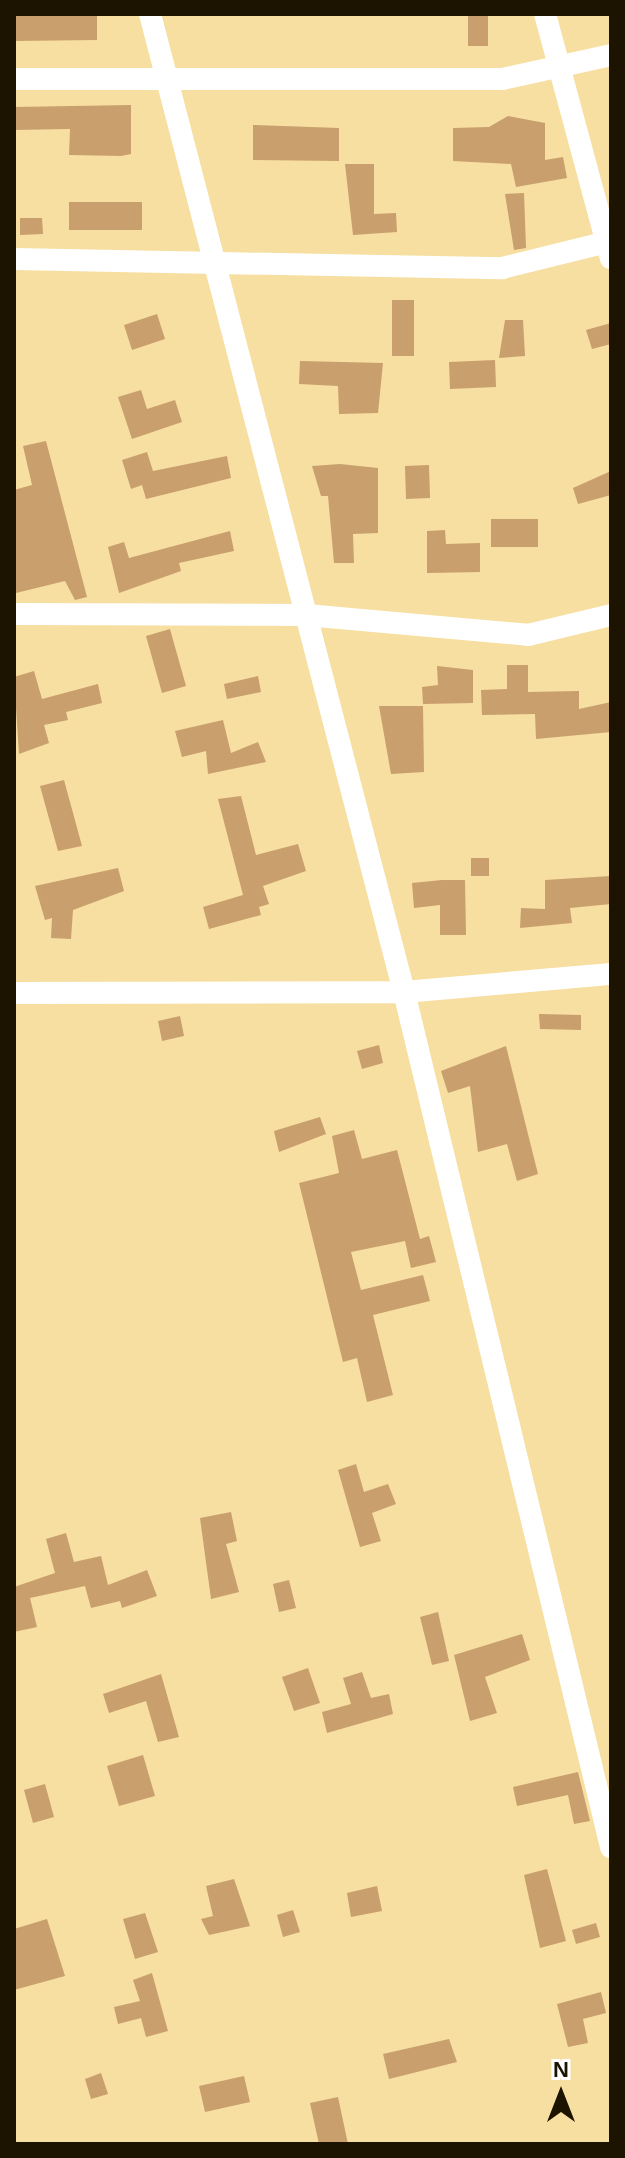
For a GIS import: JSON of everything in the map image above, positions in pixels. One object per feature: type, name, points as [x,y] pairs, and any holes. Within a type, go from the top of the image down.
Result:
[{"type":"street","points":[[150,14],[404,992],[611,1847]]},
{"type":"street","points":[[14,259],[214,259],[502,268],[610,247],[545,14]]},
{"type":"street","points":[[14,79],[502,79],[559,69],[611,55]]},
{"type":"street","points":[[14,614],[306,615],[528,635],[611,615]]},
{"type":"street","points":[[14,970],[17,993],[404,992],[611,974]]},
{"type":"building","points":[[14,14],[97,14],[97,40],[14,41]]},
{"type":"building","points":[[468,14],[488,14],[488,46],[468,46]]},
{"type":"building","points":[[131,105],[131,154],[69,155],[70,129],[14,130],[14,107]]},
{"type":"building","points":[[508,116],[545,123],[545,160],[563,157],[567,178],[516,187],[511,164],[453,161],[453,128],[489,127]]},
{"type":"building","points":[[253,125],[339,128],[339,161],[253,160]]},
{"type":"building","points":[[345,164],[374,164],[374,214],[396,213],[397,232],[353,235]]},
{"type":"building","points":[[524,193],[526,248],[514,250],[505,194]]},
{"type":"building","points":[[69,202],[142,202],[142,230],[69,230]]},
{"type":"building","points":[[20,218],[42,218],[43,234],[20,235]]},
{"type":"building","points":[[392,300],[414,300],[414,356],[392,356]]},
{"type":"building","points":[[157,314],[165,339],[132,350],[124,325]]},
{"type":"building","points":[[505,320],[523,320],[525,356],[499,358]]},
{"type":"building","points":[[611,323],[611,344],[592,349],[586,330]]},
{"type":"building","points":[[495,360],[496,387],[450,389],[449,362]]},
{"type":"building","points":[[300,361],[383,363],[378,413],[339,414],[338,386],[299,384]]},
{"type":"building","points":[[141,390],[147,409],[175,400],[182,422],[132,439],[118,397]]},
{"type":"building","points":[[46,441],[87,597],[75,600],[65,581],[16,593],[14,585],[14,490],[32,485],[23,446]]},
{"type":"building","points":[[147,452],[153,471],[227,456],[231,478],[146,499],[142,485],[131,489],[122,460]]},
{"type":"building","points":[[340,464],[378,468],[378,533],[353,534],[354,563],[334,563],[328,496],[321,496],[312,466]]},
{"type":"building","points":[[429,465],[430,498],[406,499],[405,466]]},
{"type":"building","points":[[611,471],[611,495],[578,504],[573,488]]},
{"type":"building","points":[[491,519],[538,519],[538,547],[491,547]]},
{"type":"building","points":[[445,530],[446,544],[480,543],[480,572],[427,573],[427,531]]},
{"type":"building","points":[[230,531],[234,551],[179,563],[181,571],[119,593],[108,547],[124,542],[129,558]]},
{"type":"building","points":[[170,629],[186,686],[162,693],[146,636]]},
{"type":"building","points":[[507,665],[528,665],[528,692],[579,691],[579,709],[611,702],[611,732],[536,739],[535,714],[482,715],[481,690],[507,689]]},
{"type":"building","points":[[437,666],[473,670],[473,703],[423,704],[422,687],[438,685]]},
{"type":"building","points":[[34,671],[42,699],[98,684],[102,703],[66,712],[68,720],[44,725],[49,743],[19,754],[14,677]]},
{"type":"building","points":[[258,676],[261,692],[227,699],[224,684]]},
{"type":"building","points":[[379,706],[423,706],[424,772],[391,774]]},
{"type":"building","points":[[223,720],[231,753],[258,742],[266,762],[208,774],[206,751],[182,757],[175,731]]},
{"type":"building","points":[[64,780],[82,846],[58,851],[40,786]]},
{"type":"building","points":[[241,796],[256,855],[298,844],[306,871],[263,886],[269,904],[259,907],[261,915],[209,929],[203,907],[243,895],[218,799]]},
{"type":"building","points":[[471,858],[489,858],[489,876],[471,876]]},
{"type":"building","points":[[118,868],[124,891],[73,910],[71,939],[51,938],[52,918],[45,920],[35,886]]},
{"type":"building","points":[[611,876],[611,904],[570,908],[572,923],[520,928],[521,908],[545,909],[545,880]]},
{"type":"building","points":[[465,880],[466,935],[440,935],[440,905],[414,908],[412,883]]},
{"type":"building","points":[[539,1014],[581,1015],[581,1030],[540,1029]]},
{"type":"building","points":[[180,1016],[184,1036],[162,1041],[158,1021]]},
{"type":"building","points":[[379,1045],[383,1063],[362,1069],[357,1051]]},
{"type":"building","points":[[506,1046],[538,1174],[517,1181],[507,1144],[478,1152],[470,1086],[448,1093],[441,1071]]},
{"type":"building","points":[[320,1117],[326,1134],[279,1152],[274,1131]]},
{"type":"building","points":[[354,1130],[362,1159],[397,1150],[420,1239],[429,1236],[436,1262],[411,1268],[405,1241],[351,1252],[361,1290],[423,1275],[430,1301],[373,1315],[393,1395],[367,1402],[357,1358],[343,1362],[299,1183],[339,1173],[332,1136]]},
{"type":"building","points":[[356,1464],[364,1492],[388,1484],[396,1504],[372,1513],[381,1541],[360,1547],[338,1470]]},
{"type":"building","points":[[231,1512],[237,1541],[226,1544],[239,1592],[211,1599],[200,1518]]},
{"type":"building","points":[[66,1533],[74,1562],[101,1556],[108,1585],[147,1570],[157,1596],[122,1608],[120,1601],[91,1608],[85,1586],[30,1598],[37,1627],[14,1632],[14,1587],[55,1573],[46,1539]]},
{"type":"building","points":[[289,1580],[296,1608],[279,1612],[273,1584]]},
{"type":"building","points":[[438,1612],[449,1661],[432,1665],[420,1617]]},
{"type":"building","points":[[522,1634],[530,1660],[485,1677],[497,1713],[470,1721],[454,1655]]},
{"type":"building","points":[[308,1668],[320,1703],[294,1711],[282,1677]]},
{"type":"building","points":[[362,1672],[371,1698],[389,1694],[393,1714],[327,1733],[322,1712],[351,1704],[343,1678]]},
{"type":"building","points":[[161,1674],[179,1737],[158,1742],[146,1701],[109,1713],[103,1694]]},
{"type":"building","points":[[143,1755],[155,1796],[119,1806],[107,1766]]},
{"type":"building","points":[[578,1772],[590,1821],[574,1824],[568,1795],[517,1806],[513,1787]]},
{"type":"building","points":[[45,1784],[54,1817],[33,1823],[24,1790]]},
{"type":"building","points":[[547,1869],[566,1941],[540,1948],[524,1875]]},
{"type":"building","points":[[234,1879],[250,1926],[209,1935],[201,1919],[213,1916],[206,1886]]},
{"type":"building","points":[[377,1886],[382,1911],[351,1917],[347,1893]]},
{"type":"building","points":[[293,1910],[300,1932],[283,1937],[277,1915]]},
{"type":"building","points":[[145,1913],[158,1952],[135,1959],[123,1919]]},
{"type":"building","points":[[47,1919],[65,1976],[14,1990],[14,1929]]},
{"type":"building","points":[[596,1923],[600,1937],[576,1944],[572,1930]]},
{"type":"building","points":[[152,1973],[168,2031],[146,2037],[141,2018],[118,2024],[114,2007],[140,2001],[133,1980]]},
{"type":"building","points":[[601,1992],[606,2013],[583,2019],[588,2043],[568,2047],[557,2004]]},
{"type":"building","points":[[449,2039],[457,2062],[389,2079],[383,2054]]},
{"type":"building","points":[[101,2073],[108,2094],[91,2099],[85,2079]]},
{"type":"building","points":[[244,2076],[250,2102],[205,2112],[199,2086]]},
{"type":"building","points":[[338,2097],[348,2144],[319,2144],[310,2103]]}]
